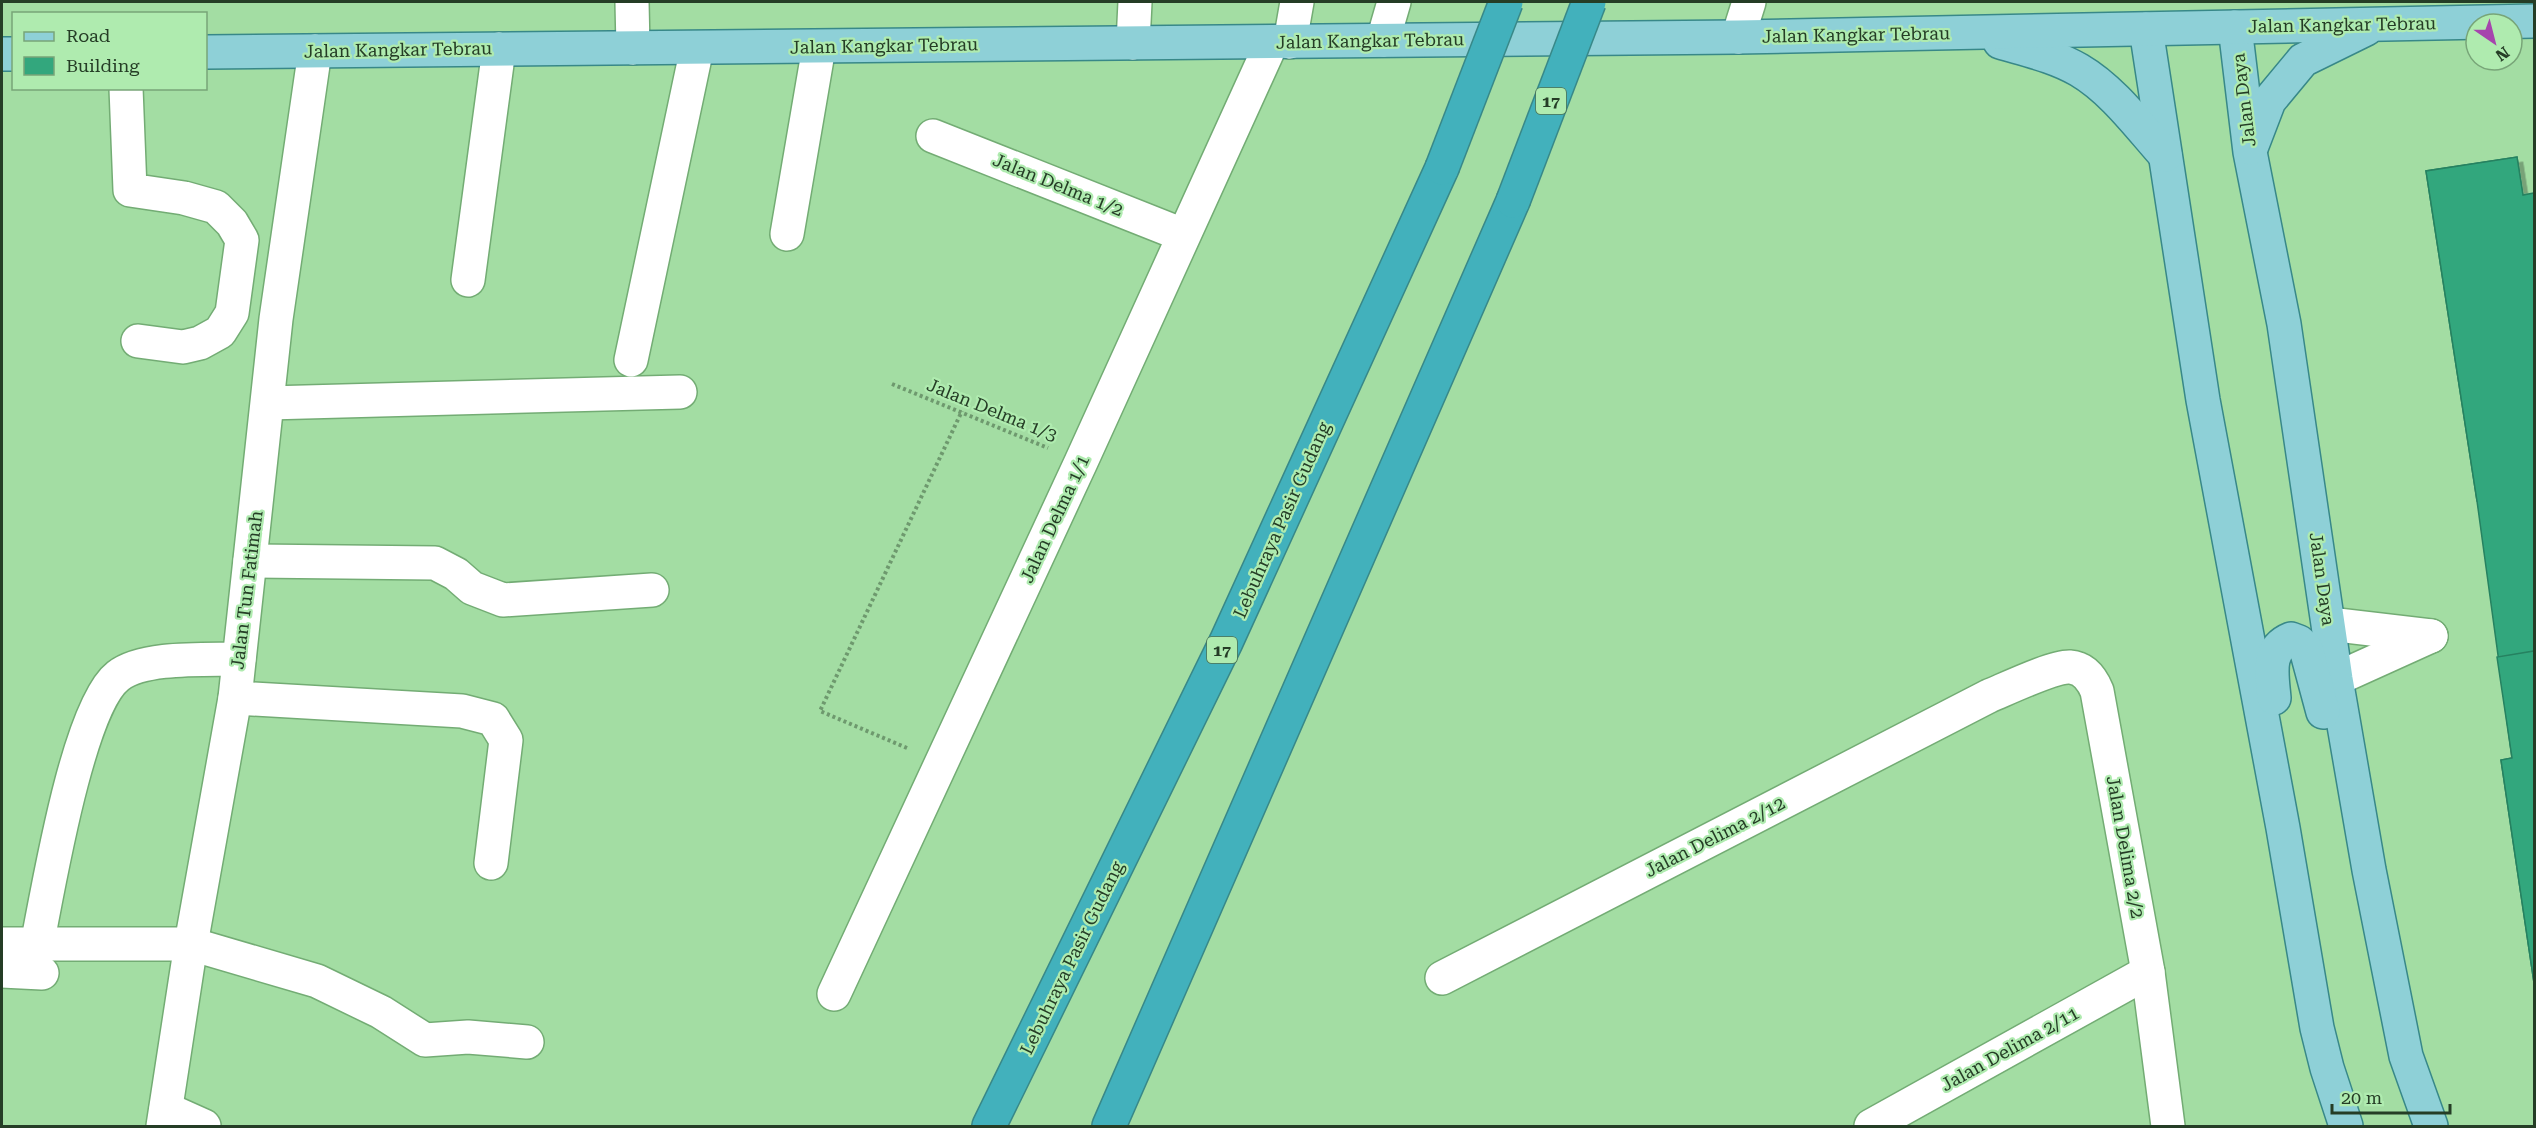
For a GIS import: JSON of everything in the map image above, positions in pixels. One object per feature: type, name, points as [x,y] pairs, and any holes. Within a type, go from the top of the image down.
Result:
[{"type":"highway","name":"Lebuhraya Pasir Gudang","points":[[989,1126],[1226,642],[1442,168],[1506,2]]},
{"type":"highway","name":"17","points":[[1109,1126],[1513,201],[1589,2]]},
{"type":"main road","name":"Jalan Kangkar Tebrau","points":[[207,52],[1738,37],[2535,21]]},
{"type":"main road","points":[[2250,152],[2270,101],[2303,60],[2375,24]]},
{"type":"main road","name":"Jalan Daya","points":[[2235,27],[2250,152],[2284,324],[2336,679],[2369,870],[2406,1056],[2431,1126]]},
{"type":"main road","points":[[2146,29],[2203,400],[2283,828],[2317,1028],[2346,1126]]},
{"type":"main road","points":[[1966,33],[2049,56],[2079,70],[2105,89],[2165,155]]},
{"type":"main road","points":[[2283,828],[2271,664],[2274,653],[2281,643],[2291,639],[2299,642],[2306,649],[2369,870]]},
{"type":"street","points":[[633,2],[633,48]]},
{"type":"street","points":[[1133,44],[1135,2]]},
{"type":"street","name":"Jalan Delma 1/1","points":[[834,994],[1081,462],[1183,234],[1281,42],[1297,2]]},
{"type":"street","points":[[1383,40],[1394,2]]},
{"type":"street","points":[[1738,37],[1749,2]]},
{"type":"street","points":[[787,234],[819,46]]},
{"type":"street","points":[[631,360],[697,48]]},
{"type":"street","points":[[468,280],[499,49]]},
{"type":"street","name":"Jalan Tun Fatimah","points":[[165,1118],[191,944],[235,698],[276,320],[315,51]]},
{"type":"street","points":[[126,90],[130,190],[184,198],[216,207],[232,223],[242,240],[232,313],[220,332],[200,343],[183,347],[138,341]]},
{"type":"street","name":"Jalan Delma 1/2","points":[[933,136],[1183,234]]},
{"type":"street","points":[[232,313],[276,320]]},
{"type":"street","points":[[268,403],[680,392]]},
{"type":"street","points":[[250,561],[435,563],[456,574],[472,588],[502,600],[652,590]]},
{"type":"street","points":[[2329,624],[2431,636],[2336,679]]},
{"type":"street","points":[[39,959],[55,853],[79,755],[103,692],[119,676],[142,666],[239,659]]},
{"type":"street","name":"Jalan Delima 2/2","points":[[1989,696],[2070,667],[2082,671],[2092,679],[2097,691],[2148,972],[2168,1126]]},
{"type":"street","name":"Jalan Delima 2/12","points":[[1442,978],[1989,696]]},
{"type":"street","points":[[235,698],[462,711],[493,719],[506,740],[491,863]]},
{"type":"street","points":[[2,944],[39,959]]},
{"type":"street","points":[[2,971],[39,959],[191,944],[317,981],[381,1012],[425,1040],[468,1037],[527,1042]]},
{"type":"street","name":"Jalan Delima 2/11","points":[[1871,1126],[2148,972]]},
{"type":"street","points":[[165,1118],[204,1126]]},
{"type":"path","name":"Jalan Delma 1/3","points":[[892,384],[1081,462]]},
{"type":"path","points":[[940,762],[820,711],[962,411]]},
{"type":"building","points":[[2517,157],[2534,273],[2534,492],[2477,501],[2426,171]]},
{"type":"building","points":[[2517,157],[2523,195],[2534,193],[2534,983],[2501,760],[2512,758],[2477,501],[2426,171]]},
{"type":"building","points":[[2534,651],[2534,983],[2501,760],[2512,758],[2497,657]]}]
